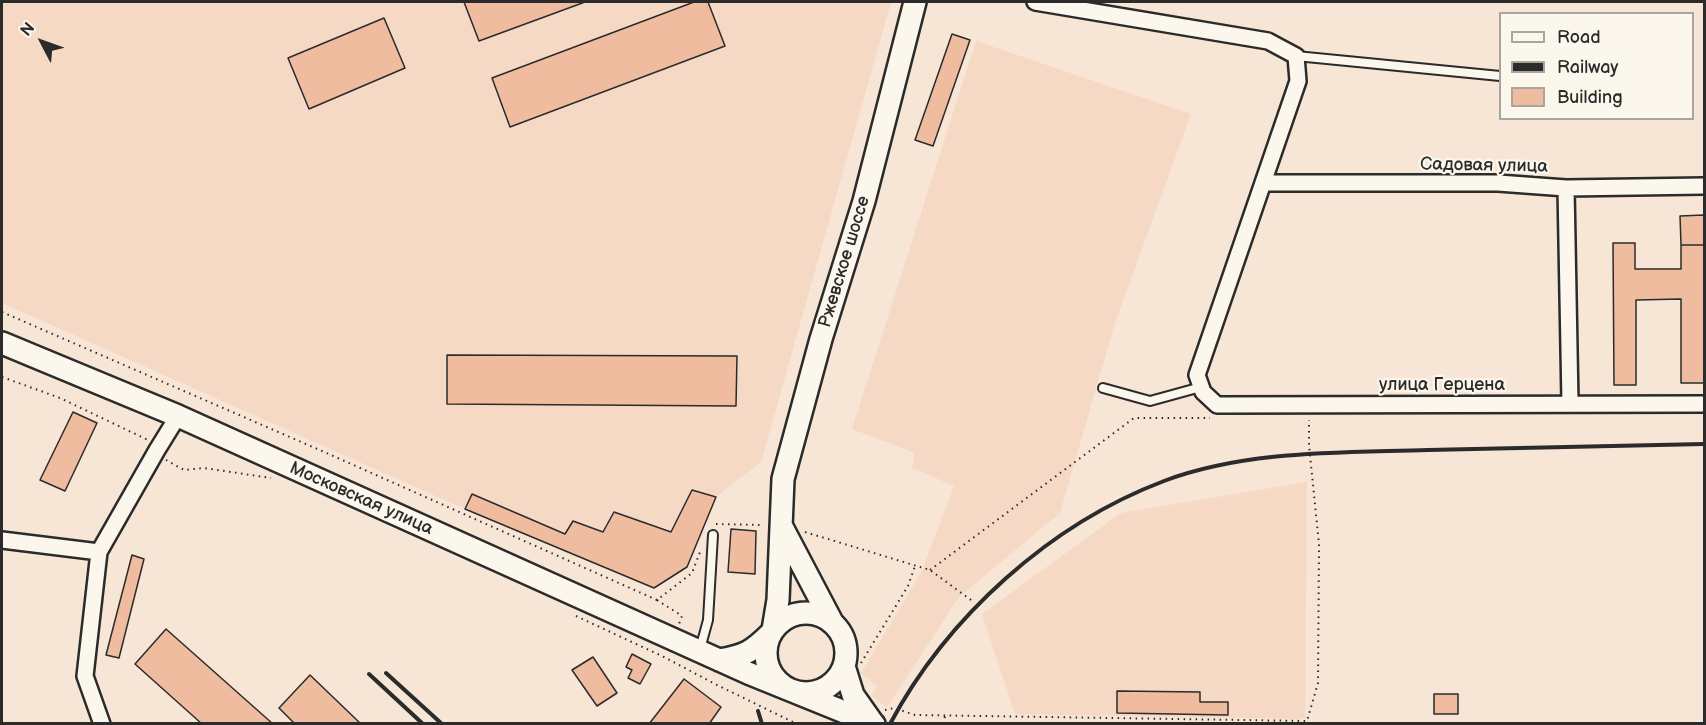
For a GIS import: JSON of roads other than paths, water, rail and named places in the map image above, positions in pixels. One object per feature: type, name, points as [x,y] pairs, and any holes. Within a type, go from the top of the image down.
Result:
[{"type":"main road","name":"Ржевское шоссе","points":[[772,632],[778,600],[783,479],[821,339],[864,201],[915,2]]},
{"type":"main road","name":"Московская улица","points":[[2,343],[178,416],[757,677],[792,690]]},
{"type":"main road","points":[[780,524],[832,622],[840,631],[851,668],[853,694],[873,723]]},
{"type":"main road","points":[[719,660],[750,652],[790,616],[812,613],[832,622]]},
{"type":"main road","points":[[772,632],[766,652],[770,671],[783,686],[873,723]]},
{"type":"main road","points":[[792,690],[813,693],[823,689],[851,668]]},
{"type":"street","points":[[1035,2],[1268,41],[1296,56],[1298,81],[1199,381]]},
{"type":"street","name":"Садовая улица","points":[[1263,183],[1498,183],[1566,188],[1704,186]]},
{"type":"street","points":[[1566,188],[1570,404]]},
{"type":"street","name":"улица Герцена","points":[[1199,381],[1203,392],[1217,405],[1704,404]]},
{"type":"street","points":[[102,723],[85,676],[99,552],[156,450],[178,416]]},
{"type":"street","points":[[2,540],[99,552]]},
{"type":"lane","points":[[1296,56],[1499,76]]},
{"type":"lane","points":[[1103,388],[1150,401],[1199,381]]},
{"type":"lane","points":[[700,651],[708,620],[712,535]]},
{"type":"railway","points":[[890,724],[913,685],[941,647],[972,611],[1006,578],[1081,522],[1122,499],[1164,481],[1228,464],[1294,455],[1704,444]]},
{"type":"railway","points":[[386,673],[442,724]]},
{"type":"railway","points":[[369,674],[423,724]]},
{"type":"railway","points":[[758,711],[762,724]]}]
